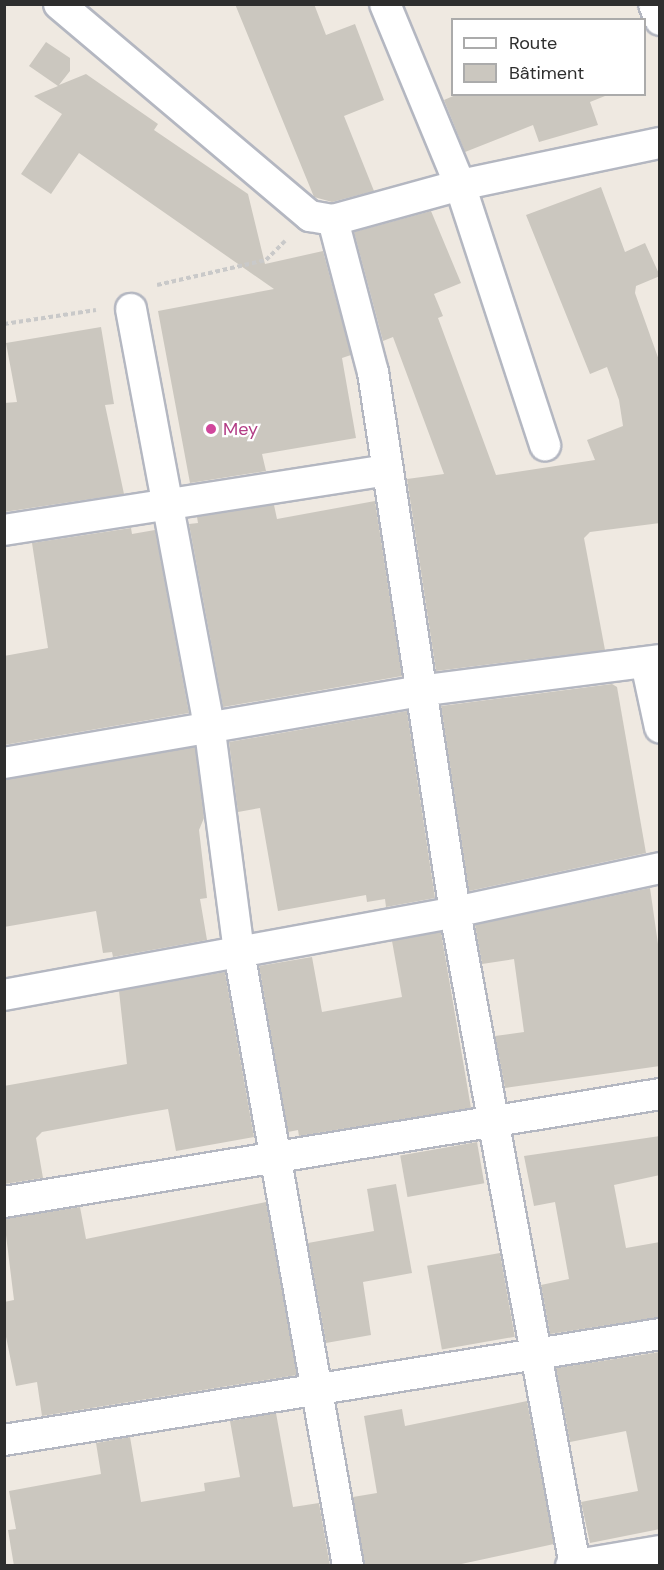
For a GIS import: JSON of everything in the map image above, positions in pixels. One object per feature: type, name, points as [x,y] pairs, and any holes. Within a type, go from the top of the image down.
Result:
[{"type":"street","points":[[59,4],[321,218],[373,372],[419,691],[455,912],[573,1565],[660,1551]]},
{"type":"street","points":[[385,4],[460,185],[545,445]]},
{"type":"street","points":[[654,4],[660,20]]},
{"type":"street","points":[[321,218],[660,142]]},
{"type":"street","points":[[131,309],[208,724],[239,952],[277,1159],[314,1388],[348,1566]]},
{"type":"street","points":[[4,530],[166,501],[386,470]]},
{"type":"street","points":[[4,763],[208,724],[419,691],[653,662],[660,728]]},
{"type":"street","points":[[4,995],[455,912],[660,867]]},
{"type":"street","points":[[4,1202],[277,1159],[492,1120],[660,1094]]},
{"type":"street","points":[[4,1440],[314,1388],[537,1358],[660,1334]]},
{"type":"path","points":[[4,324],[131,309],[145,287],[266,260],[321,218]]},
{"type":"building","points":[[235,4],[314,4],[326,35],[355,24],[384,100],[344,116],[374,191],[332,202],[314,197]]},
{"type":"building","points":[[46,42],[70,58],[70,71],[59,85],[86,74],[158,124],[154,130],[248,194],[265,264],[323,251],[351,355],[342,358],[356,438],[262,454],[266,471],[190,483],[158,311],[274,289],[79,153],[51,194],[21,174],[62,114],[34,96],[58,86],[29,66]]},
{"type":"building","points":[[453,96],[605,96],[590,102],[598,125],[539,142],[533,125],[465,152],[444,100]]},
{"type":"building","points":[[601,187],[625,252],[645,243],[660,276],[636,286],[635,293],[660,363],[660,523],[590,532],[584,538],[605,650],[436,671],[407,479],[444,474],[393,337],[383,341],[354,232],[431,211],[461,283],[434,294],[443,316],[438,318],[496,475],[595,460],[587,440],[623,426],[619,400],[607,367],[590,374],[526,215]]},
{"type":"building","points":[[101,327],[114,404],[105,405],[124,494],[4,512],[4,403],[17,402],[6,343]]},
{"type":"building","points":[[375,501],[402,676],[223,707],[189,524],[198,523],[197,517],[274,505],[277,519]]},
{"type":"building","points":[[131,528],[132,534],[155,530],[189,713],[4,745],[4,656],[48,648],[32,543]]},
{"type":"building","points":[[612,684],[617,687],[646,853],[469,891],[441,706]]},
{"type":"building","points":[[407,711],[435,898],[386,907],[385,899],[367,902],[366,895],[278,911],[260,808],[238,812],[229,742]]},
{"type":"building","points":[[195,747],[204,818],[199,830],[207,898],[200,899],[207,940],[113,957],[112,952],[103,953],[96,911],[4,927],[4,780]]},
{"type":"building","points":[[650,888],[660,958],[660,1066],[505,1088],[495,1036],[524,1032],[514,959],[482,964],[475,925]]},
{"type":"building","points":[[441,932],[471,1108],[299,1136],[298,1130],[288,1132],[259,966],[312,957],[322,1012],[402,997],[392,941]]},
{"type":"building","points":[[225,972],[254,1137],[176,1151],[168,1109],[42,1132],[36,1138],[43,1178],[4,1184],[4,1086],[127,1064],[119,991]]},
{"type":"building","points":[[660,1136],[660,1175],[614,1185],[626,1248],[660,1242],[660,1317],[550,1334],[541,1285],[569,1279],[555,1202],[534,1206],[524,1156]]},
{"type":"building","points":[[477,1142],[484,1183],[407,1197],[400,1156]]},
{"type":"building","points":[[396,1184],[412,1273],[363,1282],[371,1335],[326,1343],[308,1243],[374,1231],[367,1189]]},
{"type":"building","points":[[266,1202],[297,1375],[42,1416],[37,1382],[16,1386],[4,1327],[4,1302],[14,1300],[4,1219],[80,1207],[86,1239]]},
{"type":"building","points":[[500,1253],[515,1337],[442,1350],[427,1266]]},
{"type":"building","points":[[660,1352],[660,1529],[590,1543],[581,1502],[638,1491],[626,1431],[570,1442],[556,1368]]},
{"type":"building","points":[[527,1401],[554,1544],[452,1566],[365,1566],[353,1497],[377,1493],[364,1416],[402,1409],[405,1426]]},
{"type":"building","points":[[276,1413],[293,1507],[319,1503],[330,1566],[14,1566],[8,1530],[16,1529],[9,1491],[101,1474],[96,1443],[130,1437],[141,1502],[205,1491],[204,1483],[240,1477],[230,1421]]},
{"type":"place","name":"Mey","points":[[211,429]]}]
